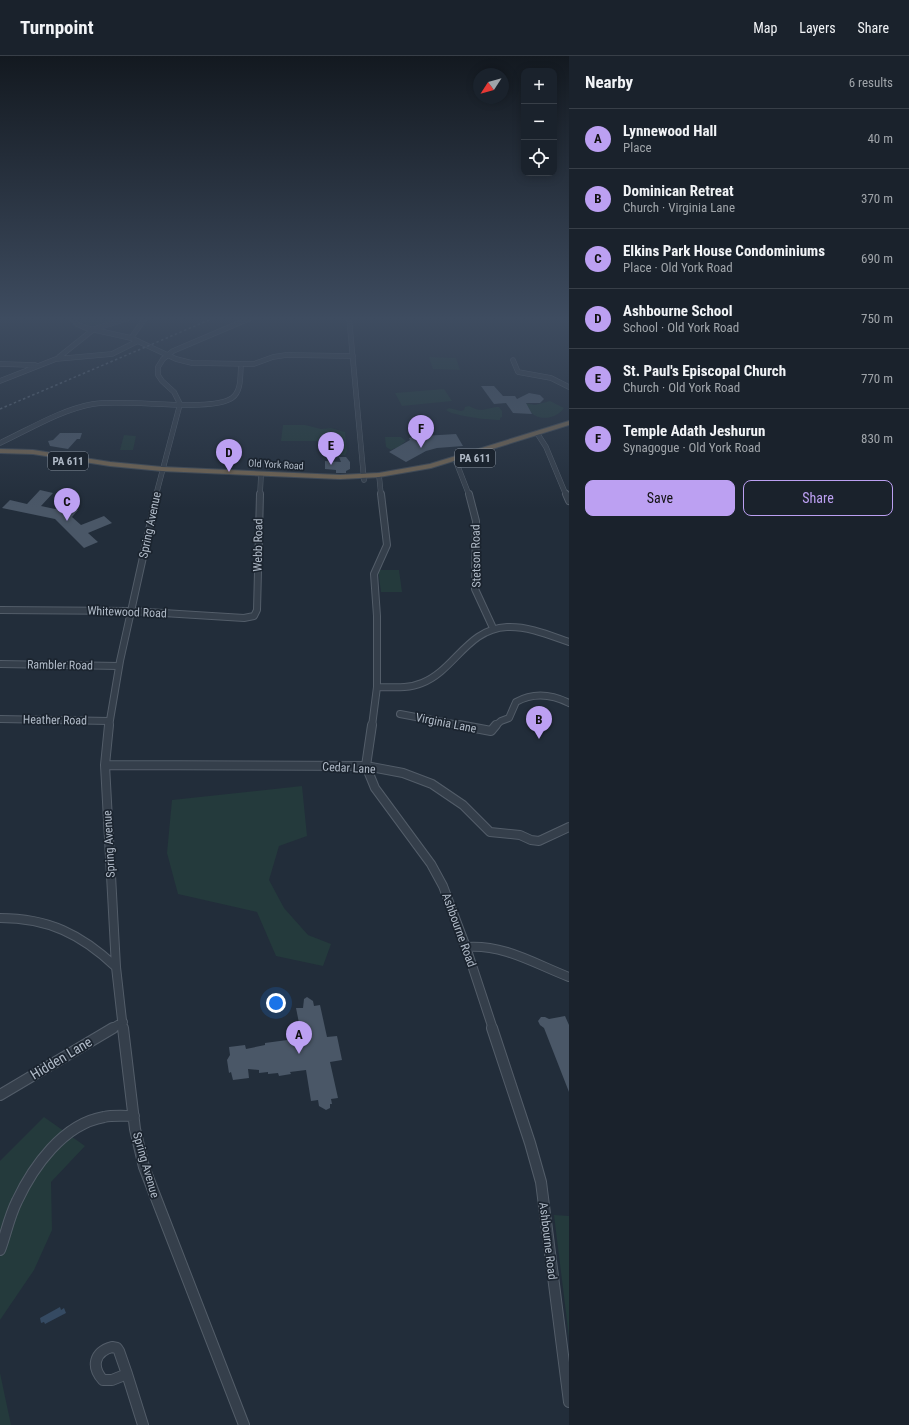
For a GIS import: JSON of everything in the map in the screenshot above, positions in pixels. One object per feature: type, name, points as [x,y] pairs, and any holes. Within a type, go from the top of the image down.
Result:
[{"type":"highway","name":"Old York Road","points":[[0,453],[40,457],[112,468],[260,476],[320,482],[379,477],[457,461],[539,435],[569,423]]},
{"type":"highway","name":"Old York Road","points":[[539,435],[569,428]]},
{"type":"street","points":[[163,381],[175,393],[180,404]]},
{"type":"street","points":[[0,443],[68,411],[93,404],[111,402],[213,404],[234,397],[238,390],[239,381]]},
{"type":"street","points":[[355,381],[364,478]]},
{"type":"street","points":[[559,381],[569,387]]},
{"type":"street","name":"Spring Avenue","points":[[180,404],[162,471],[119,666],[109,721],[105,765],[116,967],[135,1129],[149,1182],[244,1425]]},
{"type":"street","points":[[539,435],[546,447],[569,501]]},
{"type":"street","name":"Stetson Road","points":[[457,461],[472,501],[476,521],[475,589],[493,628]]},
{"type":"street","name":"Webb Road","points":[[254,616],[257,610],[260,476]]},
{"type":"street","points":[[366,766],[377,687],[377,616],[374,574],[387,545],[379,477]]},
{"type":"street","name":"Whitewood Road","points":[[0,610],[131,611],[244,618],[254,616]]},
{"type":"street","points":[[377,687],[408,687],[427,681],[437,674],[469,641],[493,628],[509,627],[529,630],[569,642]]},
{"type":"street","name":"Rambler Road","points":[[0,664],[119,666]]},
{"type":"street","name":"Virginia Lane","points":[[400,714],[491,731],[495,724],[509,718],[516,702],[531,695],[547,695],[569,704]]},
{"type":"street","name":"Heather Road","points":[[0,719],[109,721]]},
{"type":"street","name":"Cedar Lane","points":[[105,765],[366,766],[407,774],[428,782],[451,795],[471,812],[490,832],[520,835],[531,840],[538,841],[569,827]]},
{"type":"street","name":"Ashbourne Road","points":[[366,766],[375,788],[436,872],[445,891],[466,947],[530,1143],[541,1182],[569,1402]]},
{"type":"street","points":[[0,918],[30,919],[58,926],[76,935],[96,949],[116,967]]},
{"type":"street","points":[[466,947],[483,945],[503,950],[569,977]]},
{"type":"street","name":"Hidden Lane","points":[[0,1095],[123,1022]]},
{"type":"street","points":[[0,1250],[17,1201],[48,1154],[65,1135],[83,1124],[102,1118],[134,1116]]},
{"type":"street","points":[[126,1374],[143,1425]]},
{"type":"green space","points":[[444,389],[452,401],[402,406],[395,393]]},
{"type":"green space","points":[[550,401],[564,408],[555,416],[546,418],[534,415],[524,403],[535,405]]},
{"type":"green space","points":[[469,406],[478,410],[499,407],[502,411],[502,417],[500,420],[463,416],[446,410],[449,408],[461,411],[464,410],[465,407]]},
{"type":"green space","points":[[283,425],[305,425],[321,429],[331,428],[345,432],[347,451],[345,455],[332,455],[326,453],[325,441],[281,441]]},
{"type":"green space","points":[[124,435],[136,436],[133,450],[120,450]]},
{"type":"green space","points":[[385,437],[401,437],[406,441],[402,444],[409,449],[404,452],[395,448],[391,450],[386,447]]},
{"type":"green space","points":[[378,570],[399,570],[402,592],[381,592]]},
{"type":"green space","points":[[302,786],[307,836],[279,846],[269,880],[284,908],[308,935],[331,944],[323,966],[276,956],[257,912],[178,894],[167,853],[172,800]]},
{"type":"green space","points":[[44,1117],[85,1146],[51,1182],[52,1230],[34,1270],[0,1320],[0,1161]]},
{"type":"green space","points":[[554,1215],[569,1216],[569,1337]]},
{"type":"green space","points":[[0,1373],[11,1425],[0,1425]]},
{"type":"water","points":[[60,1307],[61,1310],[64,1308],[66,1313],[45,1324],[44,1322],[41,1323],[40,1318]]},
{"type":"building","points":[[481,386],[494,386],[503,396],[515,396],[517,399],[529,393],[540,395],[544,399],[540,403],[526,403],[532,414],[513,413],[506,403],[494,404]]},
{"type":"building","points":[[60,433],[82,433],[80,439],[77,439],[68,449],[50,446],[48,441],[53,440]]},
{"type":"building","points":[[456,434],[463,446],[437,448],[426,451],[406,462],[389,452],[410,440],[409,438],[420,435]]},
{"type":"building","points":[[339,457],[346,457],[350,462],[350,469],[346,471],[346,473],[336,473],[336,470],[325,469],[325,461],[341,462]]},
{"type":"building","points":[[40,490],[53,493],[41,506],[55,509],[68,505],[78,510],[72,517],[81,525],[104,516],[112,523],[88,533],[98,542],[84,548],[55,519],[2,508],[10,500],[27,504]]},
{"type":"building","points":[[307,997],[313,1001],[314,1006],[320,1005],[327,1037],[337,1036],[342,1060],[330,1062],[338,1098],[331,1099],[332,1104],[330,1104],[330,1108],[326,1110],[319,1106],[318,1100],[311,1101],[306,1070],[290,1072],[291,1074],[279,1076],[278,1073],[259,1073],[259,1070],[248,1069],[249,1078],[233,1080],[231,1072],[229,1073],[227,1060],[230,1055],[229,1047],[245,1045],[246,1049],[265,1045],[265,1043],[302,1038],[296,1008],[303,1008],[304,999]]},
{"type":"building","points":[[565,1016],[569,1025],[569,1092],[544,1028],[538,1021],[541,1017],[549,1019]]},
{"type":"railway","points":[[0,409],[66,381]]},
{"type":"place","name":"Temple Adath Jeshurun","points":[[421,448]]},
{"type":"place","name":"St. Paul's Episcopal Church","points":[[331,465]]},
{"type":"place","name":"Ashbourne School","points":[[229,472]]},
{"type":"place","name":"Elkins Park House Condominiums","points":[[67,521]]},
{"type":"place","name":"Dominican Retreat","points":[[539,739]]},
{"type":"place","name":"Lynnewood Hall","points":[[299,1054]]}]
